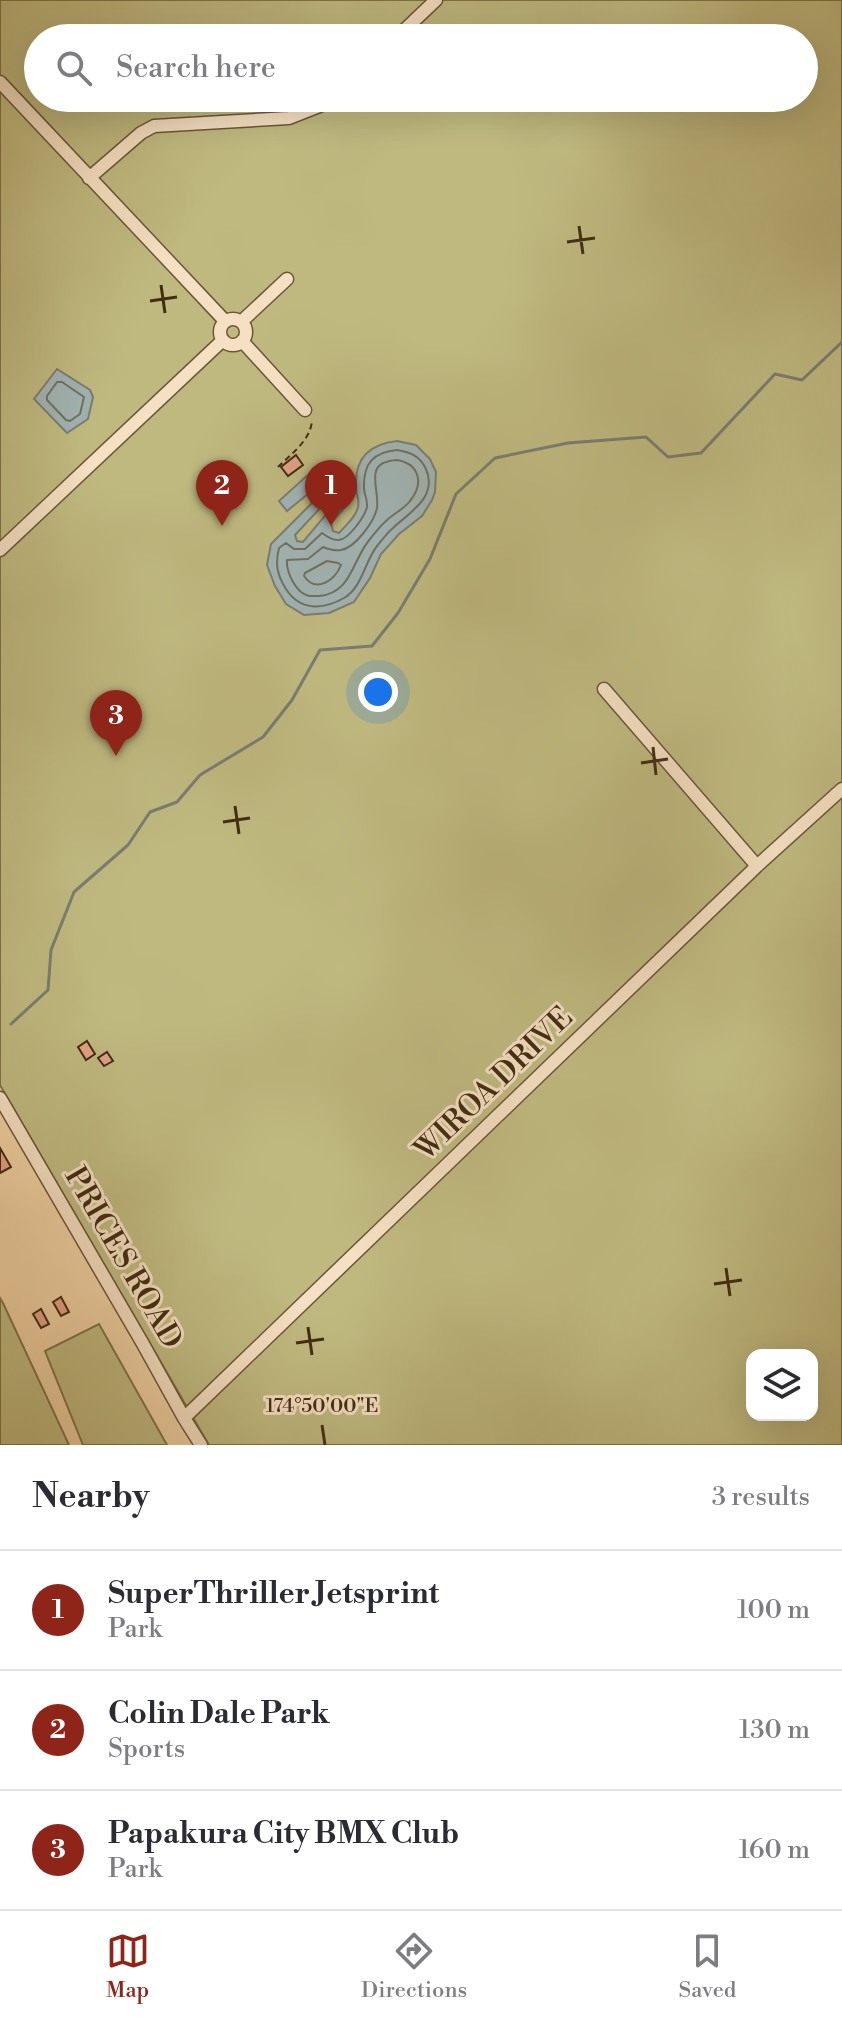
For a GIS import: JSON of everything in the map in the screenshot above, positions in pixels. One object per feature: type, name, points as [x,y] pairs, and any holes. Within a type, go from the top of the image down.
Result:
[{"type":"street","points":[[411,24],[436,0]]},
{"type":"street","points":[[0,82],[24,108]]},
{"type":"street","points":[[28,112],[225,321]]},
{"type":"street","points":[[89,178],[141,133],[154,126],[289,118],[304,112]]},
{"type":"street","points":[[241,322],[287,279]]},
{"type":"street","points":[[233,319],[244,325],[246,333],[242,341],[235,345],[223,340],[220,333],[225,321],[233,319]]},
{"type":"street","points":[[0,550],[223,340]]},
{"type":"street","points":[[242,341],[305,410]]},
{"type":"street","points":[[604,689],[757,866]]},
{"type":"street","name":"WIROA DRIVE","points":[[184,1418],[757,866],[842,789]]},
{"type":"street","name":"PRICES ROAD","points":[[0,1098],[201,1445]]},
{"type":"path","points":[[278,467],[308,437],[312,425],[311,417],[305,410]]},
{"type":"shaded area","points":[[0,0],[842,0],[842,1445],[209,1445],[0,1085]]},
{"type":"shaded area","points":[[0,1298],[3,1303],[69,1445],[0,1445]]},
{"type":"shaded area","points":[[99,1324],[167,1445],[83,1445],[45,1351]]},
{"type":"water","points":[[57,369],[90,390],[93,397],[88,419],[67,433],[34,399]]},
{"type":"water","points":[[397,441],[416,445],[430,459],[436,472],[432,500],[422,516],[399,534],[381,554],[354,602],[329,613],[304,615],[286,604],[267,565],[271,544],[311,504],[312,496],[308,494],[287,511],[279,501],[320,464],[350,497],[348,504],[331,523],[333,531],[339,533],[357,511],[356,477],[361,461],[372,449]],"holes":[[[323,481],[336,490],[339,499],[303,542],[297,541],[295,535],[324,504],[315,489]]]},
{"type":"building","points":[[296,455],[303,465],[288,476],[281,467]]},
{"type":"building","points":[[87,1041],[95,1054],[86,1060],[78,1047]]},
{"type":"building","points":[[107,1052],[113,1061],[104,1066],[98,1058]]},
{"type":"building","points":[[0,1148],[11,1167],[0,1173]]},
{"type":"building","points":[[61,1297],[69,1312],[61,1316],[53,1302]]},
{"type":"building","points":[[41,1309],[49,1324],[41,1328],[33,1314]]},
{"type":"waterway","points":[[11,1024],[48,990],[51,950],[74,892],[128,845],[150,812],[177,802],[200,775],[263,737],[292,700],[320,650],[372,646],[398,613],[430,559],[456,494],[495,458],[568,443],[646,437],[668,457],[701,453],[775,374],[802,380],[842,342]]},
{"type":"place","name":"Colin Dale Park","points":[[222,526]]},
{"type":"place","name":"SuperThriller Jetsprint","points":[[331,526]]},
{"type":"place","name":"Papakura City BMX Club","points":[[116,756]]}]
